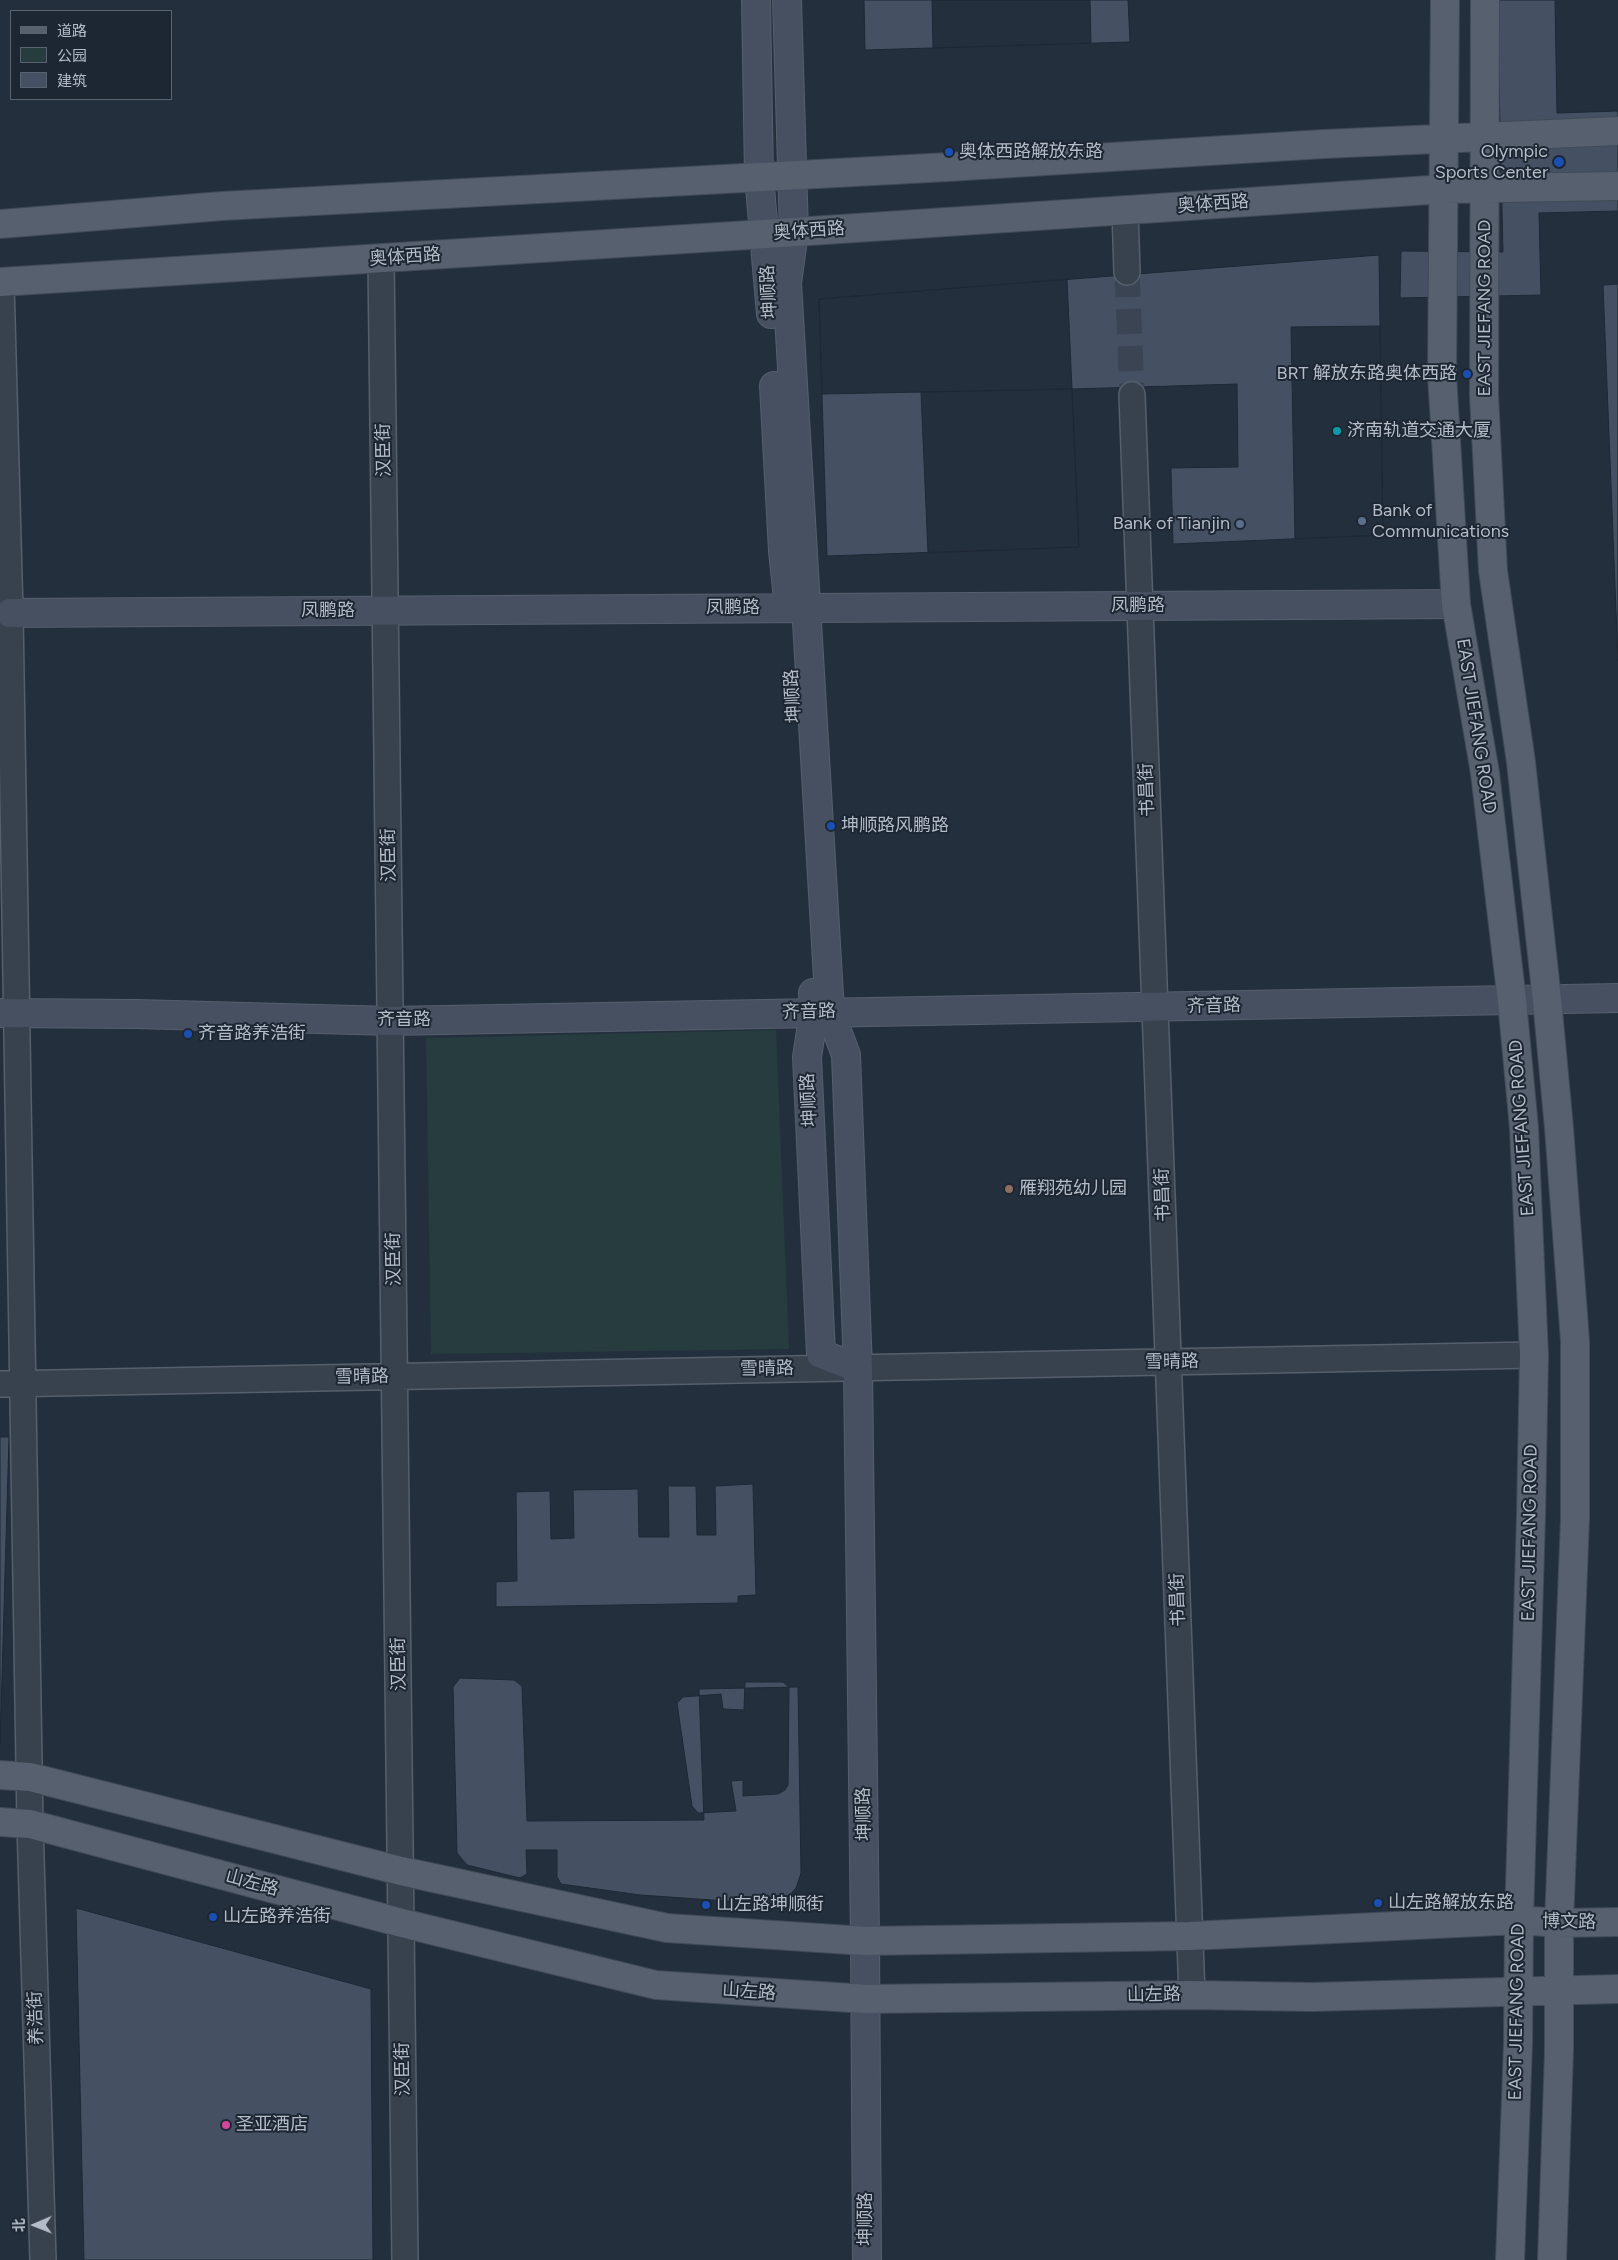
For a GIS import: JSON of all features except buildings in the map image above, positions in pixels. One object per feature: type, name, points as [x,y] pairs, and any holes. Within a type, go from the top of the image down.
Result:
[{"type":"main road","name":"EAST JIEFANG ROAD","points":[[1445,0],[1445,189],[1442,375],[1456,604],[1485,773],[1512,1001],[1524,1128],[1534,1355],[1531,1526],[1510,2260]]},
{"type":"main road","name":"EAST JIEFANG ROAD","points":[[1485,0],[1484,395],[1493,571],[1521,762],[1547,1000],[1575,1341],[1575,1519],[1559,1923],[1552,2260]]},
{"type":"main road","points":[[0,224],[222,206],[1445,138],[1618,131]]},
{"type":"main road","name":"奥体西路","points":[[1,282],[143,271],[382,259],[1445,189],[1618,186]]},
{"type":"main road","points":[[0,1775],[30,1777],[401,1871],[667,1928],[865,1941],[1190,1936],[1519,1920]]},
{"type":"main road","name":"山左路","points":[[0,1822],[30,1824],[402,1923],[656,1985],[866,1999],[1192,1995],[1311,1997],[1559,1990]]},
{"type":"main road","name":"博文路","points":[[1519,1920],[1559,1923],[1618,1922]]},
{"type":"main road","points":[[1559,1990],[1618,1989]]},
{"type":"street","name":"坤顺路","points":[[756,0],[759,176],[765,234],[783,550],[798,608]]},
{"type":"street","name":"坤顺路","points":[[787,0],[794,232],[787,283],[798,608],[822,1012],[807,1057],[821,1354],[858,1368]]},
{"type":"street","points":[[1125,210],[1127,272]]},
{"type":"street","name":"汉臣街","points":[[382,259],[405,2260]]},
{"type":"street","name":"养浩街","points":[[1,282],[10,613],[8,1013],[12,1384],[30,1777],[43,2260]]},
{"type":"street","name":"书昌街","points":[[1132,395],[1170,1362],[1192,1995]]},
{"type":"street","name":"凤鹏路","points":[[10,613],[1456,604]]},
{"type":"street","name":"齐音路","points":[[8,1013],[391,1021],[1618,998]]},
{"type":"street","name":"坤顺路","points":[[822,1012],[846,1055],[858,1368],[866,1999],[866,2260]]},
{"type":"street","name":"雪晴路","points":[[12,1384],[1534,1355]]},
{"type":"green space","points":[[776,1030],[789,1349],[431,1354],[426,1038]]},
{"type":"tunnel","points":[[1127,272],[1132,395]]},
{"type":"place","name":"奥体西路解放东路","points":[[949,152]]},
{"type":"place","name":"Olympic Sports Center","points":[[1559,162]]},
{"type":"place","name":"BRT 解放东路奥体西路","points":[[1467,374]]},
{"type":"place","name":"济南轨道交通大厦","points":[[1337,431]]},
{"type":"place","name":"Bank of Communications","points":[[1362,521]]},
{"type":"place","name":"Bank of Tianjin","points":[[1240,524]]},
{"type":"place","name":"坤顺路风鹏路","points":[[831,826]]},
{"type":"place","name":"齐音路养浩街","points":[[188,1034]]},
{"type":"place","name":"雁翔苑幼儿园","points":[[1009,1189]]},
{"type":"place","name":"山左路解放东路","points":[[1378,1903]]},
{"type":"place","name":"山左路坤顺街","points":[[706,1905]]},
{"type":"place","name":"山左路养浩街","points":[[213,1917]]},
{"type":"place","name":"圣亚酒店","points":[[226,2125]]}]
